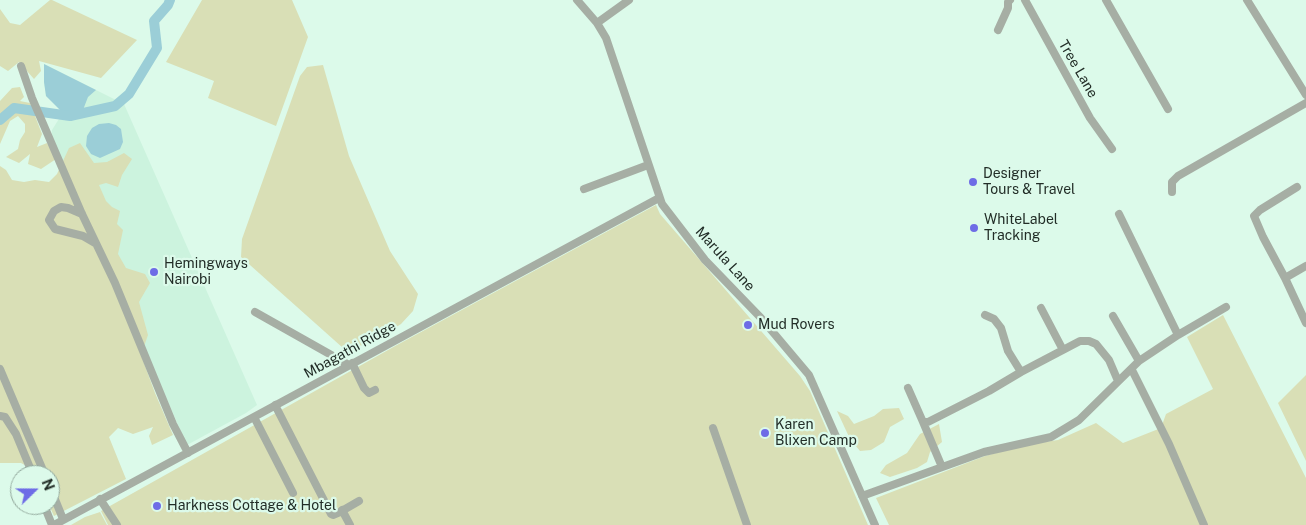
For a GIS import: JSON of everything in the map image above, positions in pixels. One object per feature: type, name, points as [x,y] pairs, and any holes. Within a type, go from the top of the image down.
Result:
[{"type":"street","name":"Marula Lane","points":[[577,0],[597,23],[606,38],[659,198],[705,260],[761,318],[809,375],[875,525]]},
{"type":"street","points":[[597,23],[629,0]]},
{"type":"street","name":"Tree Lane","points":[[1025,0],[1090,118],[1112,149]]},
{"type":"street","points":[[1106,0],[1168,109]]},
{"type":"street","points":[[1247,0],[1306,96]]},
{"type":"street","points":[[998,30],[1008,8],[1008,1]]},
{"type":"street","points":[[21,66],[32,98],[82,214],[115,283],[173,424],[188,453]]},
{"type":"street","points":[[1172,192],[1172,182],[1178,176],[1306,103]]},
{"type":"street","points":[[584,189],[648,165]]},
{"type":"street","points":[[1297,187],[1260,210],[1254,216],[1262,237],[1306,323]]},
{"type":"street","name":"Mbagathi Ridge","points":[[53,525],[659,198]]},
{"type":"street","points":[[82,214],[68,208],[61,208],[54,212],[50,220],[55,229],[83,236],[95,243]]},
{"type":"street","points":[[1120,214],[1178,335]]},
{"type":"street","points":[[1284,278],[1306,266]]},
{"type":"street","points":[[862,496],[984,452],[1051,437],[1078,420],[1139,362],[1178,335],[1226,306]]},
{"type":"street","points":[[1041,308],[1063,350]]},
{"type":"street","points":[[256,312],[350,364],[364,388],[369,393],[375,390]]},
{"type":"street","points":[[984,315],[994,319],[1001,328],[1008,351],[1021,372]]},
{"type":"street","points":[[1112,316],[1139,362]]},
{"type":"street","points":[[922,422],[928,422],[990,391],[1021,372],[1080,341],[1089,340],[1096,344],[1108,360],[1118,381]]},
{"type":"street","points":[[0,369],[41,465]]},
{"type":"street","points":[[1132,370],[1169,444],[1204,525]]},
{"type":"street","points":[[908,388],[942,467]]},
{"type":"street","points":[[275,405],[331,514],[333,515],[359,501]]},
{"type":"street","points":[[0,416],[10,424],[16,434],[29,465]]},
{"type":"street","points":[[254,417],[293,493]]},
{"type":"street","points":[[713,428],[747,525]]},
{"type":"street","points":[[100,499],[117,525]]},
{"type":"street","points":[[342,510],[350,525]]},
{"type":"street","points":[[60,512],[63,519]]},
{"type":"shaded area","points":[[50,0],[137,40],[101,78],[39,61],[41,71],[34,79],[19,62],[8,71],[0,66],[0,9],[10,23],[20,25]]},
{"type":"shaded area","points":[[202,0],[292,0],[308,37],[276,126],[208,98],[214,81],[166,62]]},
{"type":"shaded area","name":"Hemingways Nairobi","points":[[44,64],[124,104],[257,405],[187,445],[51,138],[52,130],[62,114],[58,107],[46,96]]},
{"type":"shaded area","points":[[323,65],[349,156],[390,251],[418,294],[413,311],[401,324],[379,338],[360,346],[343,348],[241,257],[242,239],[300,76],[307,67]]},
{"type":"shaded area","points":[[20,87],[24,97],[20,101],[30,103],[42,134],[37,147],[47,143],[56,159],[41,169],[28,164],[30,154],[19,163],[6,157],[18,149],[20,140],[25,132],[25,124],[18,116],[10,121],[0,144],[0,101],[12,88]]},
{"type":"shaded area","points":[[80,143],[94,163],[107,162],[124,153],[132,159],[122,175],[118,187],[106,183],[99,185],[106,201],[120,211],[117,224],[123,230],[118,254],[126,268],[145,274],[150,283],[139,302],[148,335],[141,355],[173,435],[152,445],[149,436],[153,427],[133,434],[118,428],[109,437],[126,479],[60,513],[60,465],[0,463],[0,166],[6,170],[12,180],[49,182],[57,174],[69,148]]},
{"type":"shaded area","points":[[656,205],[660,214],[800,376],[810,391],[868,525],[108,525],[101,511],[397,345]]},
{"type":"shaded area","points":[[1223,315],[1306,478],[1306,525],[889,525],[876,498],[985,456],[1025,445],[1058,440],[1096,423],[1123,443],[1161,428],[1166,414],[1213,389],[1187,337]]},
{"type":"shaded area","points":[[1306,375],[1306,461],[1278,403]]},
{"type":"shaded area","points":[[899,408],[904,419],[890,427],[884,442],[871,450],[860,451],[850,439],[837,411],[848,416],[854,424],[874,416],[883,409]]},
{"type":"shaded area","points":[[939,424],[942,442],[930,452],[927,462],[917,468],[890,477],[880,473],[886,465],[907,453],[920,434]]},
{"type":"shaded area","points":[[100,512],[107,525],[71,525],[85,517]]},
{"type":"water","points":[[44,64],[96,90],[88,97],[81,115],[71,121],[46,96]]},
{"type":"water","points":[[109,123],[121,129],[123,142],[120,149],[100,158],[91,154],[86,146],[87,136],[92,128],[99,124]]},
{"type":"waterway","points":[[0,120],[14,108],[70,116],[115,106],[129,94],[157,48],[154,21],[170,0]]},
{"type":"place","name":"Designer Tours & Travel","points":[[973,182]]},
{"type":"place","name":"WhiteLabel Tracking","points":[[974,228]]},
{"type":"place","name":"Hemingways Nairobi","points":[[154,272]]},
{"type":"place","name":"Mud Rovers","points":[[748,325]]},
{"type":"place","name":"Karen Blixen Camp","points":[[765,433]]},
{"type":"place","name":"Harkness Cottage & Hotel","points":[[157,506]]}]
